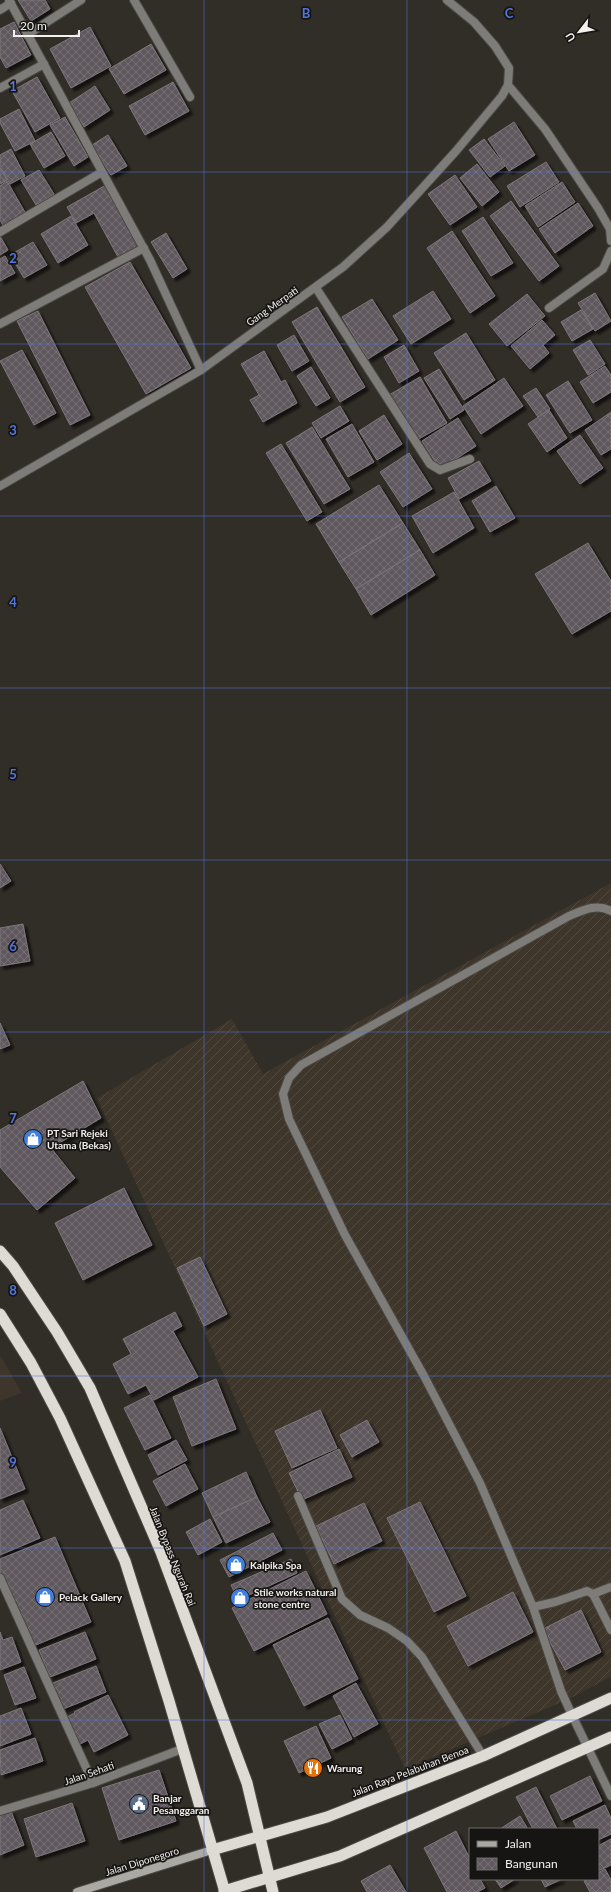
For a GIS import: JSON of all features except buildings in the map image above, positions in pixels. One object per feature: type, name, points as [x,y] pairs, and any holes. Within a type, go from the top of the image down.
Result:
[{"type":"highway","name":"Jalan Bypass Ngurah Rai","points":[[0,1251],[14,1266],[57,1332],[90,1388],[160,1552],[247,1783],[273,1892]]},
{"type":"highway","points":[[0,1314],[31,1363],[60,1418],[125,1561],[169,1702],[223,1892],[340,1856],[611,1737]]},
{"type":"highway","name":"Jalan Raya Pelabuhan Benoa","points":[[212,1850],[327,1817],[484,1756],[611,1698]]},
{"type":"main road","name":"Jalan Diponegoro","points":[[77,1892],[212,1850]]},
{"type":"street","points":[[27,35],[82,0]]},
{"type":"street","points":[[134,0],[190,97]]},
{"type":"street","points":[[447,0],[474,22],[495,46],[509,68],[508,85],[545,129],[598,208],[610,229],[611,240]]},
{"type":"street","points":[[0,10],[10,2],[144,248],[201,370]]},
{"type":"street","points":[[0,88],[44,64]]},
{"type":"street","name":"Gang Merpati","points":[[0,486],[201,370],[343,267],[387,227],[456,151],[502,96],[508,85]]},
{"type":"street","points":[[0,232],[102,172]]},
{"type":"street","points":[[0,324],[144,248]]},
{"type":"street","points":[[549,308],[603,269],[611,251]]},
{"type":"street","points":[[316,288],[430,464],[440,470],[470,459]]},
{"type":"street","points":[[611,911],[604,907],[587,908],[569,916],[308,1061],[301,1065],[289,1078],[283,1094],[289,1119],[345,1235],[424,1376],[480,1483],[533,1607],[561,1692],[611,1796]]},
{"type":"street","points":[[298,1496],[342,1599],[360,1615],[388,1628],[407,1641],[422,1657],[484,1756]]},
{"type":"street","points":[[0,1578],[93,1783]]},
{"type":"street","points":[[593,1594],[611,1587]]},
{"type":"street","points":[[533,1607],[555,1602],[587,1591],[593,1594],[611,1630]]},
{"type":"street","name":"Jalan Sehati","points":[[0,1811],[93,1783],[182,1749]]},
{"type":"shaded area","points":[[611,883],[611,1677],[569,1699],[405,1769],[97,1098],[232,1019],[263,1074]]},
{"type":"shaded area","points":[[0,1355],[22,1393],[0,1401]]},
{"type":"place","name":"PT Sari Rejeki Utama (Bekas)","points":[[33,1139]]},
{"type":"place","name":"Kalpika Spa","points":[[236,1565]]},
{"type":"place","name":"Pelack Gallery","points":[[45,1597]]},
{"type":"place","name":"Stile works natural stone centre","points":[[240,1598]]},
{"type":"place","name":"Warung","points":[[313,1768]]},
{"type":"place","name":"Banjar Pesanggaran","points":[[139,1804]]}]
